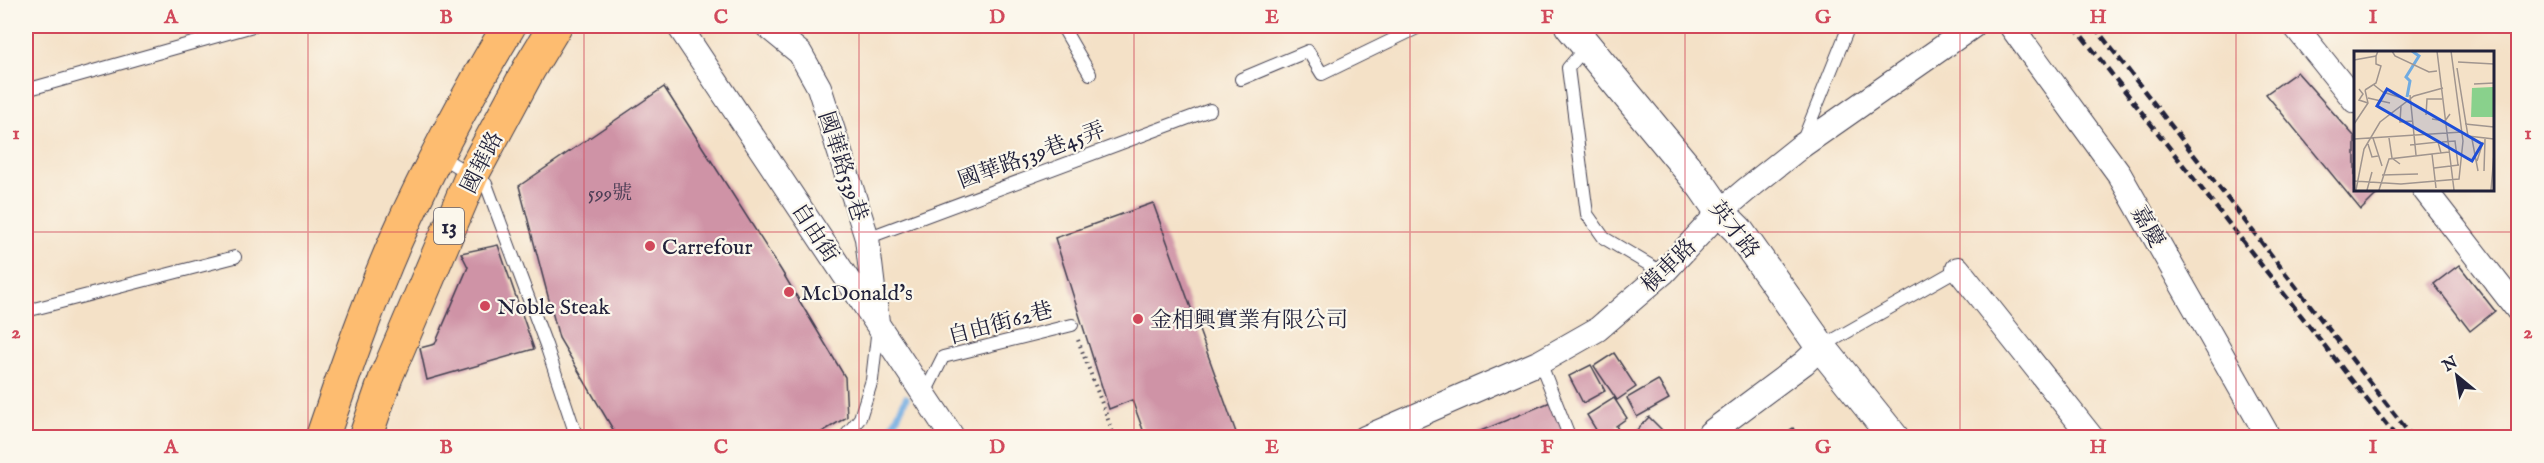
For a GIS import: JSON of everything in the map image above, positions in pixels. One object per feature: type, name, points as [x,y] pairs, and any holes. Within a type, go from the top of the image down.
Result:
[{"type":"main road","name":"國華路","points":[[322,438],[396,240],[438,155],[509,26]]},
{"type":"main road","name":"國華路","points":[[365,438],[386,377],[472,175],[555,26]]},
{"type":"street","name":"自由街","points":[[679,26],[953,438]]},
{"type":"street","name":"橫車路","points":[[1365,438],[1540,362],[1598,329],[1663,273],[1720,212],[1800,147],[1972,26]]},
{"type":"street","name":"嘉慶","points":[[2011,26],[2119,174],[2269,438]]},
{"type":"street","points":[[2295,26],[2354,100]]},
{"type":"street","name":"國華路539巷","points":[[771,27],[800,53],[819,87],[867,238],[878,326]]},
{"type":"street","name":"英才路","points":[[1579,36],[1702,186],[1720,212],[1738,230],[1821,347],[1894,438]]},
{"type":"street","points":[[2425,190],[2518,310]]},
{"type":"street","points":[[1958,269],[2092,438]]},
{"type":"street","points":[[1710,433],[1804,363],[1821,347]]},
{"type":"lane","points":[[26,90],[253,26]]},
{"type":"lane","points":[[1062,26],[1090,74]]},
{"type":"lane","points":[[1241,79],[1308,51],[1322,74],[1421,26]]},
{"type":"lane","points":[[1800,147],[1850,26]]},
{"type":"lane","points":[[1579,36],[1568,68],[1587,214],[1604,238],[1663,273]]},
{"type":"lane","name":"國華路539巷45弄","points":[[867,238],[1210,110]]},
{"type":"lane","points":[[438,155],[486,184],[546,345],[577,438]]},
{"type":"lane","points":[[26,311],[235,256]]},
{"type":"lane","points":[[1821,347],[1958,269]]},
{"type":"lane","name":"自由街62巷","points":[[924,395],[943,357],[1072,325]]},
{"type":"lane","points":[[844,438],[860,418],[872,380],[878,326]]},
{"type":"lane","points":[[1540,362],[1570,438]]},
{"type":"path","points":[[1072,325],[1115,438]]},
{"type":"building","points":[[2297,72],[2354,136],[2354,190],[2381,190],[2361,210],[2266,94]]},
{"type":"building","name":"Carrefour","points":[[664,87],[781,270],[845,377],[847,417],[812,438],[618,438],[559,338],[519,186]]},
{"type":"building","name":"金相興實業有限公司","points":[[1153,203],[1238,438],[1146,438],[1132,400],[1109,409],[1055,238]]},
{"type":"building","name":"Noble Steak","points":[[498,245],[534,349],[427,380],[420,348],[435,344],[468,267],[461,253]]},
{"type":"building","points":[[2459,265],[2495,311],[2470,331],[2434,284]]},
{"type":"building","points":[[1614,353],[1636,387],[1617,400],[1594,366]]},
{"type":"building","points":[[1591,365],[1605,391],[1583,403],[1569,376]]},
{"type":"building","points":[[1658,380],[1669,399],[1637,417],[1627,398]]},
{"type":"building","points":[[1560,398],[1573,430],[1555,438],[1466,437]]},
{"type":"building","points":[[1614,398],[1627,418],[1616,426],[1618,429],[1601,438],[1587,415]]},
{"type":"building","points":[[1649,417],[1662,430],[1655,438],[1629,438]]},
{"type":"building","points":[[1793,428],[1799,438],[1777,438]]},
{"type":"waterway","points":[[887,438],[906,398]]},
{"type":"railway","points":[[2074,26],[2397,438]]},
{"type":"railway","points":[[2094,26],[2413,438]]},
{"type":"place","name":"Carrefour","points":[[650,246]]},
{"type":"place","name":"McDonald's","points":[[789,292]]},
{"type":"place","name":"Noble Steak","points":[[485,306]]},
{"type":"place","name":"金相興實業有限公司","points":[[1138,319]]}]
